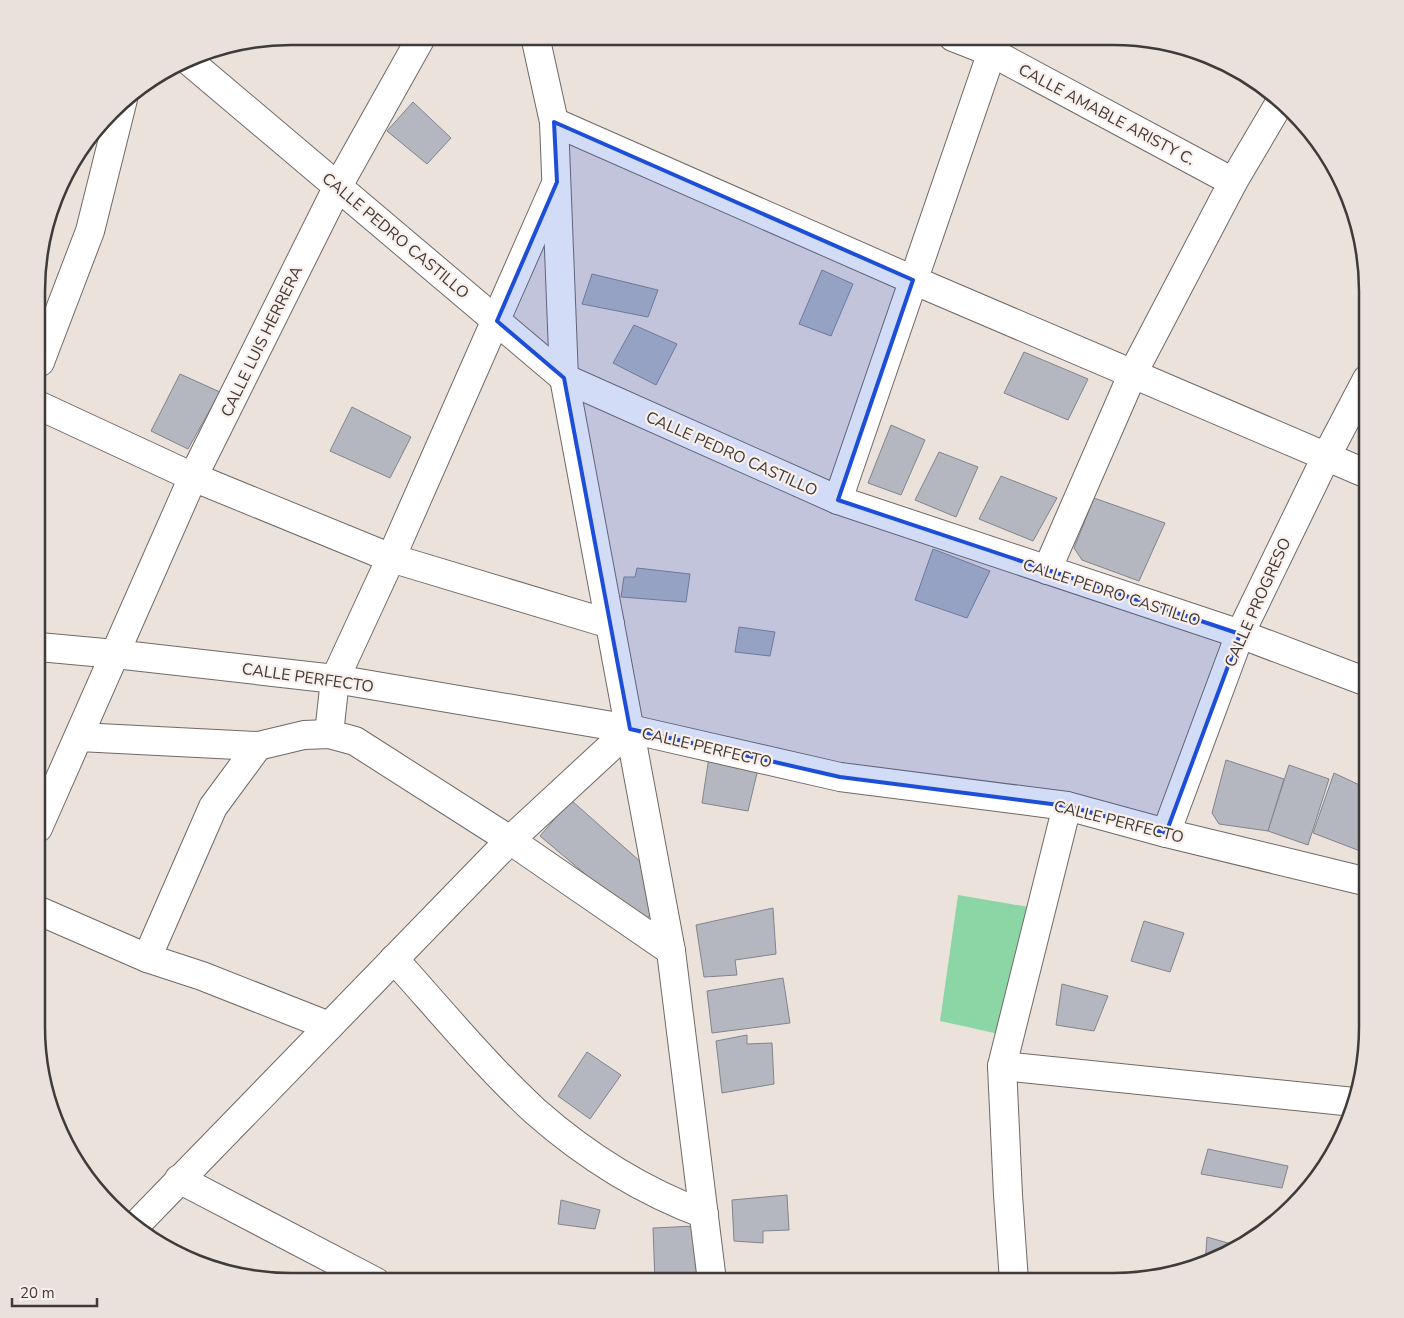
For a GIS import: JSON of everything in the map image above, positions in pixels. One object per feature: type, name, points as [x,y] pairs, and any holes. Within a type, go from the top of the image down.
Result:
[{"type":"street","name":"CALLE LUIS HERRERA","points":[[45,812],[193,477],[338,186],[417,45]]},
{"type":"street","points":[[537,45],[554,122],[564,378],[671,951],[711,1273]]},
{"type":"street","points":[[838,500],[994,45]]},
{"type":"street","name":"CALLE AMABLE ARISTY C.","points":[[996,45],[1233,182]]},
{"type":"street","name":"CALLE PEDRO CASTILLO","points":[[194,65],[564,378],[838,500],[1240,634],[1359,679]]},
{"type":"street","points":[[1047,570],[1133,373],[1233,182],[1277,108]]},
{"type":"street","points":[[45,349],[90,231],[120,114]]},
{"type":"street","points":[[554,122],[913,280],[1359,471]]},
{"type":"street","points":[[329,734],[335,679],[497,321],[557,182]]},
{"type":"street","name":"CALLE PROGRESO","points":[[1166,834],[1240,634],[1326,457],[1359,394]]},
{"type":"street","points":[[45,408],[193,477],[391,558],[610,624]]},
{"type":"street","name":"CALLE PERFECTO","points":[[45,648],[335,679],[630,729],[840,777],[1068,806],[1166,834],[1359,880]]},
{"type":"street","points":[[140,1221],[510,840],[630,729]]},
{"type":"street","points":[[79,737],[258,746],[304,735],[329,734],[355,741],[510,840],[671,951]]},
{"type":"street","points":[[147,958],[213,807],[258,746]]},
{"type":"street","points":[[1013,1273],[1002,1066],[1068,806]]},
{"type":"street","points":[[45,913],[147,958],[202,976],[329,1026]]},
{"type":"street","points":[[394,959],[505,1081],[536,1112],[615,1171],[676,1204],[704,1214]]},
{"type":"street","points":[[1002,1066],[1348,1101]]},
{"type":"street","points":[[179,1179],[340,1273]]},
{"type":"highlighted area","points":[[554,122],[913,280],[838,500],[1240,634],[1166,833],[1067,806],[840,777],[630,729],[564,378],[497,321],[557,182]]},
{"type":"green space","points":[[958,895],[1029,907],[1008,1036],[940,1021]]},
{"type":"building","points":[[413,102],[451,138],[427,164],[387,131]]},
{"type":"building","points":[[822,270],[853,284],[831,336],[799,324]]},
{"type":"building","points":[[592,274],[658,290],[648,317],[582,304]]},
{"type":"building","points":[[634,325],[677,344],[656,385],[613,363]]},
{"type":"building","points":[[1024,352],[1088,379],[1068,420],[1004,393]]},
{"type":"building","points":[[180,374],[220,392],[188,449],[151,431]]},
{"type":"building","points":[[352,407],[411,437],[390,478],[330,451]]},
{"type":"building","points":[[891,425],[925,440],[901,495],[868,483]]},
{"type":"building","points":[[939,452],[978,467],[956,517],[915,500]]},
{"type":"building","points":[[1001,476],[1057,498],[1033,541],[979,519]]},
{"type":"building","points":[[1094,498],[1165,523],[1139,581],[1082,560],[1074,548]]},
{"type":"building","points":[[933,549],[990,571],[967,618],[915,600]]},
{"type":"building","points":[[637,568],[690,574],[686,602],[621,597],[624,577],[635,577]]},
{"type":"building","points":[[739,627],[775,632],[770,656],[735,652]]},
{"type":"building","points":[[709,757],[758,769],[748,811],[702,803]]},
{"type":"building","points":[[1226,760],[1284,779],[1268,831],[1219,824],[1212,813]]},
{"type":"building","points":[[1289,765],[1329,779],[1308,845],[1268,831]]},
{"type":"building","points":[[1334,773],[1359,785],[1359,851],[1313,833]]},
{"type":"building","points":[[571,800],[643,864],[652,914],[642,922],[540,836]]},
{"type":"building","points":[[773,908],[776,954],[735,960],[737,975],[704,977],[696,925]]},
{"type":"building","points":[[1144,921],[1184,933],[1170,972],[1131,961]]},
{"type":"building","points":[[783,978],[790,1023],[712,1033],[707,991]]},
{"type":"building","points":[[1062,984],[1108,996],[1094,1031],[1056,1025]]},
{"type":"building","points":[[747,1035],[747,1044],[772,1043],[774,1084],[722,1093],[716,1041]]},
{"type":"building","points":[[587,1052],[621,1075],[590,1119],[558,1096]]},
{"type":"building","points":[[1208,1149],[1288,1166],[1282,1188],[1201,1174]]},
{"type":"building","points":[[787,1195],[789,1230],[763,1231],[763,1243],[734,1241],[732,1200]]},
{"type":"building","points":[[561,1200],[600,1210],[595,1229],[558,1224]]},
{"type":"building","points":[[695,1226],[698,1273],[655,1273],[653,1228]]},
{"type":"building","points":[[1207,1237],[1230,1244],[1222,1248],[1206,1255]]}]
